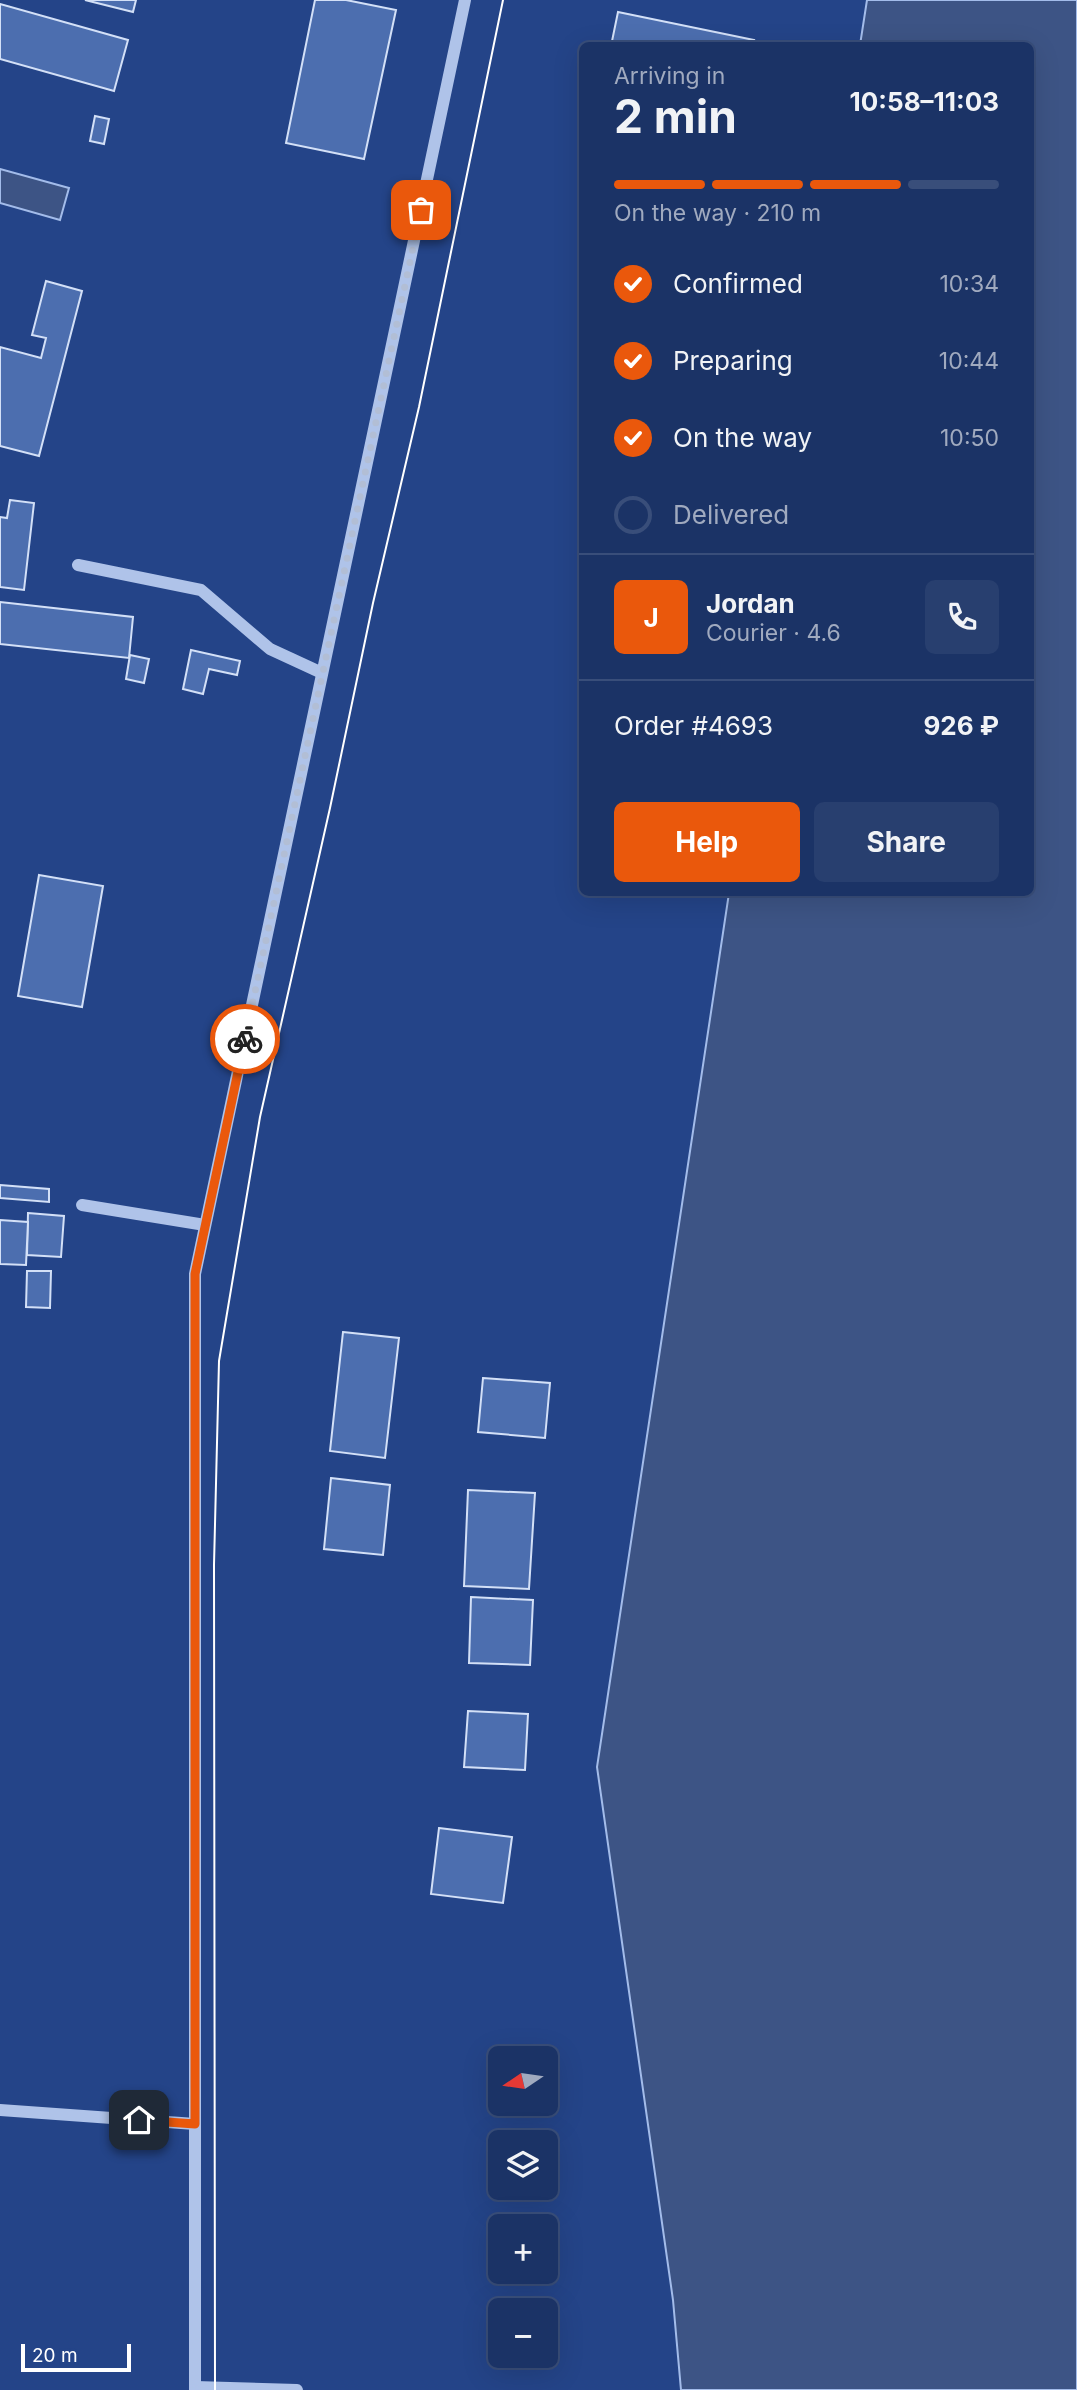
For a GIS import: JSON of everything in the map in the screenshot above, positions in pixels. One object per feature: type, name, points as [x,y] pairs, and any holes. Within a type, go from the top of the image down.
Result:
[{"type":"street","points":[[297,2390],[195,2389],[195,1274],[465,0]]},
{"type":"street","points":[[78,565],[201,590],[270,649],[322,673]]},
{"type":"street","points":[[82,1205],[205,1225]]},
{"type":"street","points":[[0,2110],[195,2124]]},
{"type":"water","points":[[867,0],[1077,0],[1077,2390],[681,2390],[673,2300],[597,1767],[729,896],[1034,896],[1034,42],[860,42]]},
{"type":"water","points":[[0,169],[69,188],[60,220],[0,203]]},
{"type":"building","points":[[85,0],[136,0],[133,12]]},
{"type":"building","points":[[315,0],[346,0],[396,10],[364,159],[286,143]]},
{"type":"building","points":[[0,4],[128,40],[114,91],[0,59]]},
{"type":"building","points":[[618,12],[754,40],[753,42],[612,42]]},
{"type":"building","points":[[95,116],[109,119],[104,144],[90,141]]},
{"type":"building","points":[[46,281],[82,291],[39,456],[0,446],[0,347],[41,358],[46,338],[32,335]]},
{"type":"building","points":[[10,500],[34,503],[24,590],[0,587],[0,517],[7,518]]},
{"type":"building","points":[[0,602],[133,617],[129,658],[0,644]]},
{"type":"building","points":[[191,650],[240,661],[237,675],[209,669],[203,694],[183,689]]},
{"type":"building","points":[[130,655],[149,659],[144,683],[126,679]]},
{"type":"building","points":[[39,875],[103,886],[82,1007],[18,996]]},
{"type":"building","points":[[0,1185],[49,1189],[49,1202],[0,1198]]},
{"type":"building","points":[[28,1213],[64,1216],[61,1257],[27,1255]]},
{"type":"building","points":[[0,1220],[28,1222],[26,1265],[0,1264]]},
{"type":"building","points":[[27,1271],[51,1271],[50,1308],[26,1307]]},
{"type":"building","points":[[343,1332],[399,1338],[385,1458],[330,1451]]},
{"type":"building","points":[[483,1378],[550,1383],[545,1438],[478,1432]]},
{"type":"building","points":[[331,1478],[390,1485],[383,1555],[324,1549]]},
{"type":"building","points":[[468,1490],[535,1493],[529,1589],[464,1586]]},
{"type":"building","points":[[471,1597],[533,1600],[530,1665],[469,1663]]},
{"type":"building","points":[[468,1711],[528,1714],[525,1770],[464,1767]]},
{"type":"building","points":[[439,1828],[512,1837],[503,1903],[431,1894]]},
{"type":"tram line","points":[[215,2390],[214,1565],[219,1361],[260,1117],[419,407],[503,0]]},
{"type":"way so far","points":[[245,1039],[421,210]]},
{"type":"route","points":[[139,2120],[195,2124],[195,1274],[245,1039]]}]
